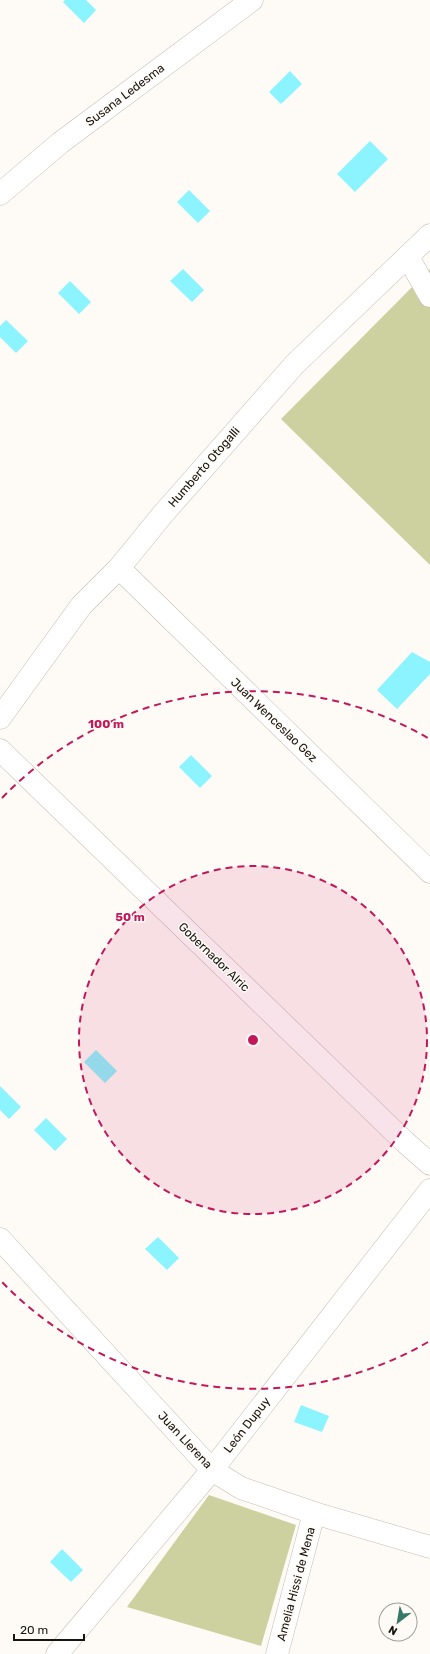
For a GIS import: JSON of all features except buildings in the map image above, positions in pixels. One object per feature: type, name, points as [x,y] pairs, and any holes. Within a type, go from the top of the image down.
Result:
[{"type":"street","name":"Susana Ledesma","points":[[0,194],[60,144],[252,0]]},
{"type":"street","name":"Humberto Otogalli","points":[[0,718],[81,606],[119,568],[295,364],[430,235]]},
{"type":"street","points":[[408,257],[430,296]]},
{"type":"street","name":"Juan Wenceslao Gez","points":[[119,568],[430,872]]},
{"type":"street","name":"Gobernador Alric","points":[[0,750],[405,1142],[430,1164]]},
{"type":"street","name":"León Dupuy","points":[[58,1654],[212,1470],[430,1190]]},
{"type":"street","name":"Juan Llerena","points":[[0,1239],[212,1470],[241,1488],[314,1513],[430,1546]]},
{"type":"street","name":"Amelia Hissi de Mena","points":[[277,1654],[314,1513]]},
{"type":"green space","points":[[430,269],[430,565],[281,419]]},
{"type":"green space","points":[[209,1495],[296,1525],[261,1646],[127,1607]]},
{"type":"water","points":[[65,0],[86,0],[96,10],[84,23],[63,2]]},
{"type":"water","points":[[290,71],[302,84],[281,104],[269,92]]},
{"type":"water","points":[[370,141],[388,159],[355,192],[337,174]]},
{"type":"water","points":[[189,190],[210,211],[198,223],[177,202]]},
{"type":"water","points":[[183,269],[204,290],[192,302],[170,281]]},
{"type":"water","points":[[70,281],[91,302],[79,314],[58,293]]},
{"type":"water","points":[[6,320],[28,341],[16,353],[0,337],[0,326]]},
{"type":"water","points":[[412,652],[430,662],[430,674],[397,709],[377,690]]},
{"type":"water","points":[[191,755],[212,776],[200,788],[179,767]]},
{"type":"water","points":[[96,1050],[117,1071],[105,1083],[84,1062]]},
{"type":"water","points":[[0,1086],[21,1107],[9,1119],[0,1110]]},
{"type":"water","points":[[46,1118],[67,1139],[55,1151],[34,1130]]},
{"type":"water","points":[[158,1237],[179,1258],[167,1270],[145,1249]]},
{"type":"water","points":[[301,1405],[329,1416],[322,1432],[294,1422]]},
{"type":"water","points":[[62,1549],[83,1570],[71,1582],[50,1562]]}]
